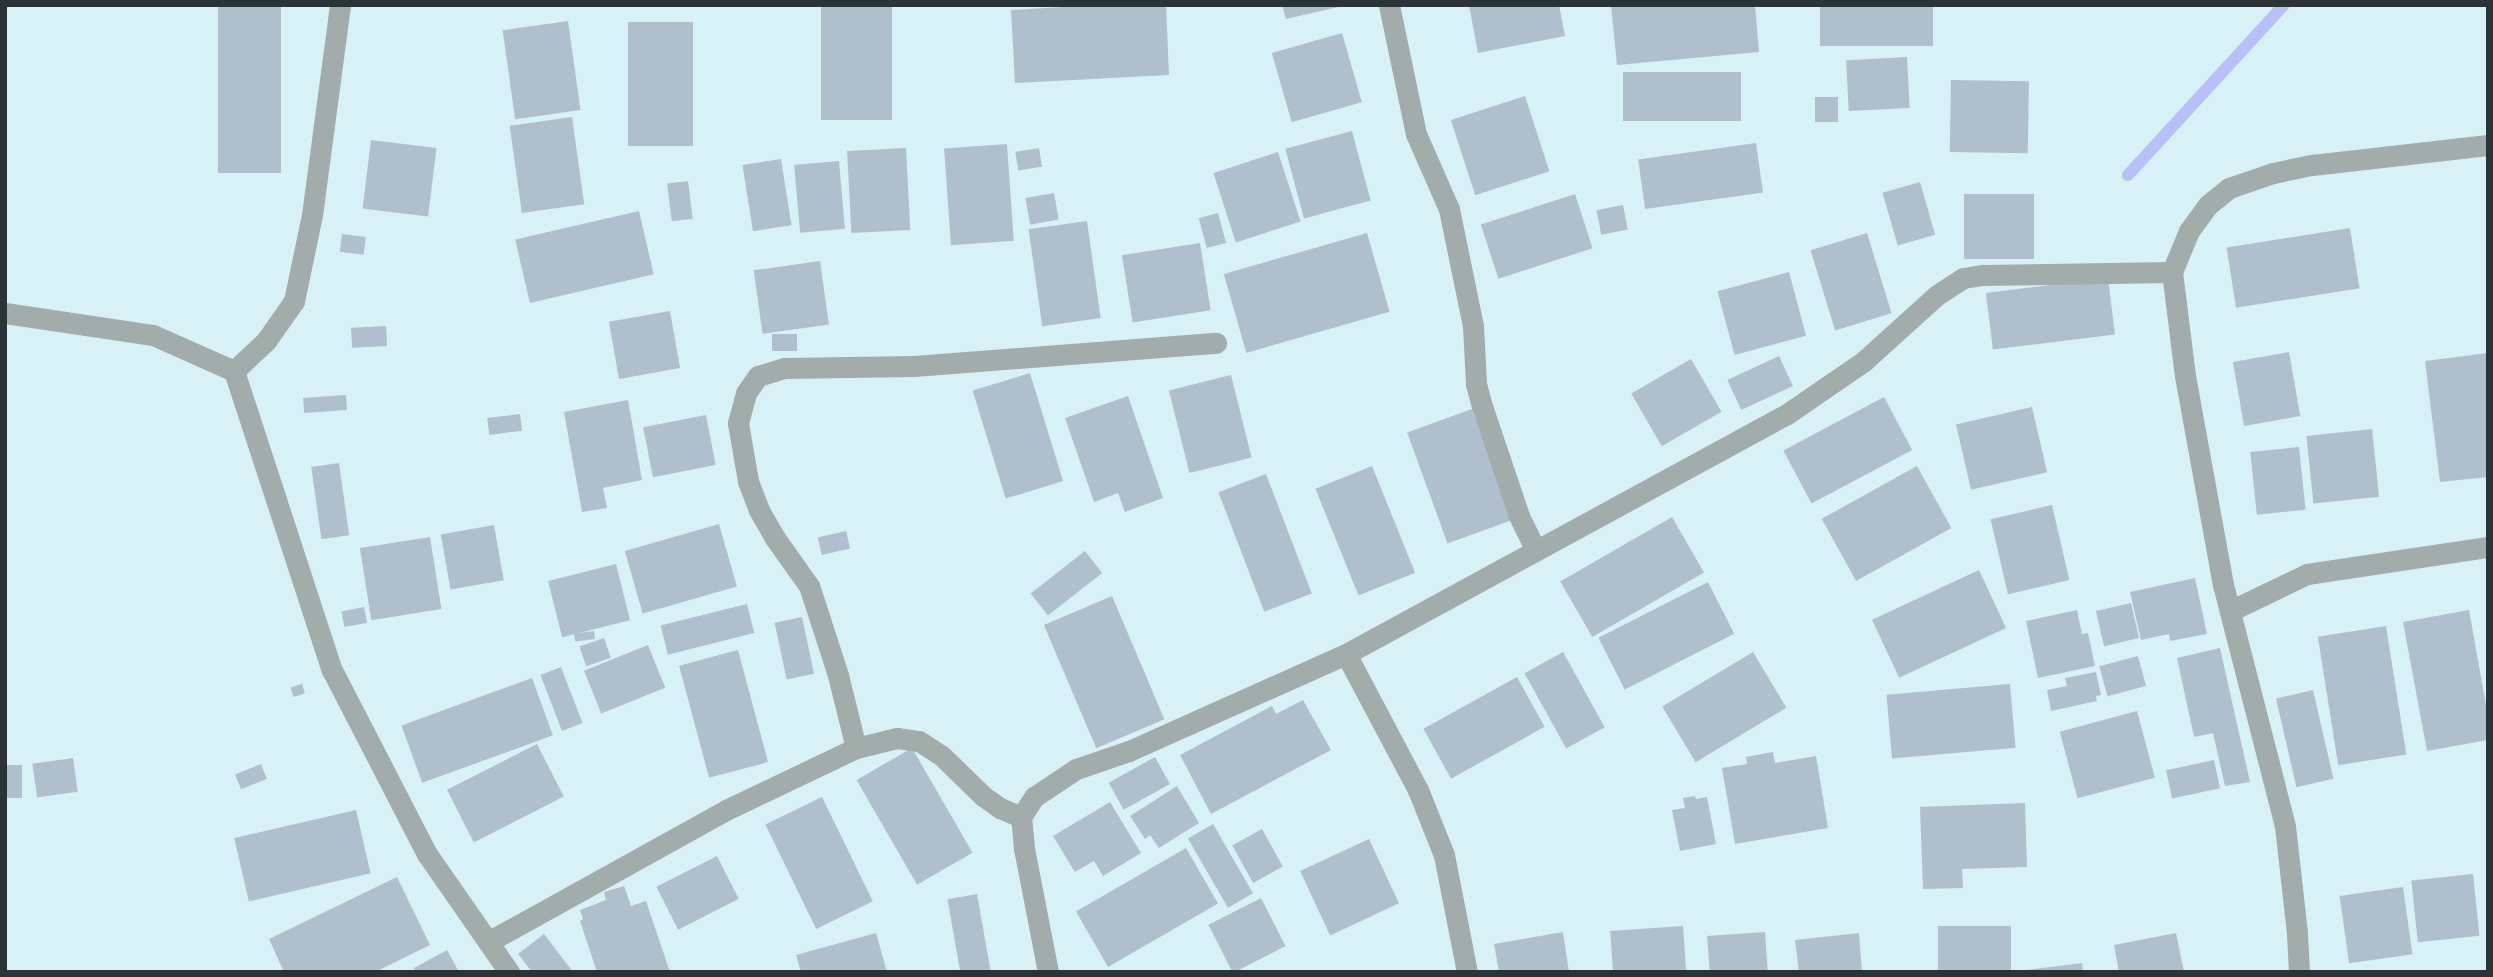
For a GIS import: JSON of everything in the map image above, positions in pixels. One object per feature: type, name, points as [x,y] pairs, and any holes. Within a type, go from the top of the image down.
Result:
[{"type":"street","points":[[234,372],[266,341],[293,301],[312,215],[340,5]]},
{"type":"street","points":[[1389,5],[1416,134],[1449,209],[1473,326],[1476,384],[1519,516],[1535,549]]},
{"type":"street","points":[[2298,972],[2297,933],[2285,826],[2230,611],[2185,376],[2172,272],[2189,231],[2208,205],[2229,188],[2273,173],[2312,165],[2488,145]]},
{"type":"street","points":[[1048,972],[1024,849],[1021,817],[1034,797],[1076,769],[1129,751],[1346,654],[1787,414],[1856,367],[1937,295],[1963,278],[1983,275],[2172,272]]},
{"type":"street","points":[[5,313],[153,335],[234,372],[331,670],[427,854],[509,972]]},
{"type":"street","points":[[856,748],[838,675],[809,586],[775,538],[759,510],[748,481],[738,423],[746,393],[758,376],[785,368],[914,366],[1216,343]]},
{"type":"street","points":[[2230,611],[2307,574],[2488,547]]},
{"type":"street","points":[[1346,654],[1418,790],[1444,855],[1467,972]]},
{"type":"street","points":[[488,942],[726,810],[856,748],[897,738],[919,741],[942,756],[983,796],[1021,817]]},
{"type":"building","points":[[218,5],[281,5],[281,173],[218,173]]},
{"type":"building","points":[[821,5],[892,5],[892,120],[821,120]]},
{"type":"building","points":[[1096,5],[1166,5],[1169,75],[1015,83],[1011,10]]},
{"type":"building","points":[[1282,5],[1343,5],[1343,6],[1286,19]]},
{"type":"building","points":[[1469,5],[1559,5],[1565,36],[1478,53]]},
{"type":"building","points":[[1611,5],[1755,5],[1759,52],[1617,65]]},
{"type":"building","points":[[1820,5],[1933,5],[1933,46],[1820,46]]},
{"type":"building","points":[[568,21],[581,110],[515,119],[503,30]]},
{"type":"building","points":[[628,22],[693,22],[693,146],[628,146]]},
{"type":"building","points":[[1342,33],[1362,102],[1292,122],[1272,53]]},
{"type":"building","points":[[1907,57],[1910,108],[1849,111],[1846,60]]},
{"type":"building","points":[[1623,72],[1741,72],[1741,121],[1623,121]]},
{"type":"building","points":[[1951,80],[2029,81],[2028,153],[1950,152]]},
{"type":"building","points":[[1525,96],[1549,171],[1475,195],[1451,120]]},
{"type":"building","points":[[1815,97],[1838,97],[1838,122],[1815,122]]},
{"type":"building","points":[[572,117],[584,204],[522,213],[510,126]]},
{"type":"building","points":[[1352,131],[1371,201],[1304,218],[1285,149]]},
{"type":"building","points":[[371,140],[437,148],[428,217],[363,208]]},
{"type":"building","points":[[1756,143],[1763,193],[1645,209],[1638,160]]},
{"type":"building","points":[[1007,144],[1014,241],[951,245],[944,148]]},
{"type":"building","points":[[906,148],[910,230],[851,233],[847,151]]},
{"type":"building","points":[[1039,148],[1042,167],[1018,171],[1015,152]]},
{"type":"building","points":[[1278,152],[1301,221],[1236,242],[1213,173]]},
{"type":"building","points":[[781,159],[791,225],[753,231],[742,165]]},
{"type":"building","points":[[839,161],[845,229],[800,233],[794,165]]},
{"type":"building","points":[[688,181],[693,219],[672,221],[667,184]]},
{"type":"building","points":[[1920,182],[1935,235],[1898,246],[1883,193]]},
{"type":"building","points":[[1054,193],[1059,220],[1030,225],[1025,198]]},
{"type":"building","points":[[1575,194],[1593,248],[1498,279],[1481,225]]},
{"type":"building","points":[[1964,194],[2034,194],[2034,259],[1964,259]]},
{"type":"building","points":[[1623,205],[1628,230],[1601,235],[1596,210]]},
{"type":"building","points":[[639,211],[654,274],[530,303],[515,240]]},
{"type":"building","points":[[1218,213],[1226,243],[1207,248],[1199,218]]},
{"type":"building","points":[[1087,221],[1101,318],[1042,326],[1029,229]]},
{"type":"building","points":[[2350,228],[2360,288],[2236,308],[2227,248]]},
{"type":"building","points":[[1367,233],[1390,312],[1246,353],[1224,274]]},
{"type":"building","points":[[1867,233],[1892,313],[1835,331],[1811,250]]},
{"type":"building","points":[[342,234],[366,237],[364,255],[340,252]]},
{"type":"building","points":[[1200,243],[1211,310],[1133,323],[1122,255]]},
{"type":"building","points":[[820,261],[829,324],[763,334],[754,270]]},
{"type":"building","points":[[1789,272],[1806,336],[1735,355],[1718,291]]},
{"type":"building","points":[[2108,278],[2115,335],[1993,350],[1986,293]]},
{"type":"building","points":[[670,311],[680,368],[619,379],[609,322]]},
{"type":"building","points":[[386,326],[387,346],[352,348],[351,328]]},
{"type":"building","points":[[772,334],[797,334],[797,351],[772,351]]},
{"type":"building","points":[[2289,352],[2300,416],[2244,426],[2233,362]]},
{"type":"building","points":[[2488,353],[2488,477],[2440,482],[2425,361]]},
{"type":"building","points":[[1779,356],[1793,386],[1741,410],[1727,380]]},
{"type":"building","points":[[1691,359],[1722,412],[1662,446],[1631,394]]},
{"type":"building","points":[[1030,373],[1063,481],[1006,499],[973,391]]},
{"type":"building","points":[[1231,375],[1252,457],[1189,473],[1169,390]]},
{"type":"building","points":[[346,395],[347,410],[304,413],[303,398]]},
{"type":"building","points":[[1128,396],[1163,498],[1125,512],[1118,493],[1094,502],[1065,418]]},
{"type":"building","points":[[1884,397],[1912,450],[1812,503],[1783,451]]},
{"type":"building","points":[[628,400],[642,480],[603,488],[607,508],[582,512],[564,412]]},
{"type":"building","points":[[2032,407],[2047,472],[1971,490],[1956,425]]},
{"type":"building","points":[[1472,409],[1512,520],[1448,543],[1407,433]]},
{"type":"building","points":[[520,414],[522,431],[489,435],[487,418]]},
{"type":"building","points":[[706,415],[716,465],[653,477],[643,427]]},
{"type":"building","points":[[2372,429],[2379,497],[2313,504],[2306,436]]},
{"type":"building","points":[[2299,447],[2306,510],[2257,515],[2250,452]]},
{"type":"building","points":[[339,463],[349,535],[321,539],[311,467]]},
{"type":"building","points":[[1372,466],[1415,573],[1359,595],[1315,489]]},
{"type":"building","points":[[1917,466],[1951,528],[1856,581],[1822,519]]},
{"type":"building","points":[[1266,474],[1312,593],[1264,612],[1218,492]]},
{"type":"building","points":[[2052,505],[2069,580],[2008,594],[1991,519]]},
{"type":"building","points":[[1672,517],[1704,572],[1592,637],[1560,582]]},
{"type":"building","points":[[719,524],[737,586],[643,613],[625,551]]},
{"type":"building","points":[[494,525],[504,580],[451,590],[441,534]]},
{"type":"building","points":[[846,531],[850,549],[822,555],[818,538]]},
{"type":"building","points":[[430,537],[441,609],[371,620],[360,548]]},
{"type":"building","points":[[1085,551],[1102,573],[1048,616],[1031,593]]},
{"type":"building","points":[[616,564],[630,620],[562,637],[548,581]]},
{"type":"building","points":[[1979,570],[2006,628],[1899,678],[1872,620]]},
{"type":"building","points":[[2195,578],[2207,634],[2170,641],[2169,634],[2141,640],[2130,592]]},
{"type":"building","points":[[1708,582],[1734,634],[1625,690],[1598,638]]},
{"type":"building","points":[[1112,596],[1164,719],[1096,748],[1044,625]]},
{"type":"building","points":[[2131,603],[2139,638],[2104,646],[2096,611]]},
{"type":"building","points":[[747,604],[754,633],[668,655],[661,626]]},
{"type":"building","points":[[364,607],[367,623],[344,627],[341,611]]},
{"type":"building","points":[[2077,610],[2082,634],[2088,633],[2095,666],[2038,678],[2026,621]]},
{"type":"building","points":[[2469,610],[2488,716],[2488,740],[2427,751],[2403,622]]},
{"type":"building","points":[[802,617],[814,674],[787,680],[775,623]]},
{"type":"building","points":[[2386,626],[2406,754],[2338,765],[2318,637]]},
{"type":"building","points":[[594,631],[595,639],[575,641],[574,633]]},
{"type":"building","points":[[604,638],[611,658],[586,666],[579,646]]},
{"type":"building","points":[[648,645],[665,688],[601,713],[584,671]]},
{"type":"building","points":[[2220,648],[2250,782],[2225,786],[2213,733],[2194,737],[2177,658]]},
{"type":"building","points":[[738,650],[768,762],[709,778],[679,666]]},
{"type":"building","points":[[1563,652],[1605,727],[1566,749],[1525,673]]},
{"type":"building","points":[[1753,652],[1786,708],[1696,762],[1662,707]]},
{"type":"building","points":[[2138,656],[2146,686],[2107,696],[2099,666]]},
{"type":"building","points":[[561,667],[583,723],[562,731],[540,675]]},
{"type":"building","points":[[2096,672],[2101,695],[2096,696],[2097,701],[2051,711],[2047,690],[2067,686],[2065,678]]},
{"type":"building","points":[[1517,677],[1545,727],[1451,779],[1423,729]]},
{"type":"building","points":[[532,678],[553,735],[422,783],[401,726]]},
{"type":"building","points":[[302,684],[305,694],[293,697],[291,688]]},
{"type":"building","points":[[2010,684],[2016,748],[1892,759],[1886,695]]},
{"type":"building","points":[[2313,690],[2333,779],[2296,787],[2276,699]]},
{"type":"building","points":[[1303,700],[1331,750],[1211,814],[1180,755],[1272,706],[1276,714]]},
{"type":"building","points":[[2137,711],[2155,778],[2078,798],[2060,732]]},
{"type":"building","points":[[537,744],[564,797],[474,842],[447,790]]},
{"type":"building","points":[[912,748],[973,853],[917,885],[857,780]]},
{"type":"building","points":[[1773,752],[1775,763],[1816,756],[1828,828],[1735,844],[1722,768],[1747,764],[1746,757]]},
{"type":"building","points":[[1155,757],[1170,784],[1124,810],[1109,783]]},
{"type":"building","points":[[73,758],[78,792],[37,797],[32,764]]},
{"type":"building","points":[[2214,760],[2220,788],[2172,799],[2166,770]]},
{"type":"building","points":[[261,764],[267,779],[241,789],[235,774]]},
{"type":"building","points":[[5,765],[22,765],[22,798],[5,798]]},
{"type":"building","points":[[1177,786],[1199,823],[1159,848],[1150,835],[1145,839],[1130,816]]},
{"type":"building","points":[[1695,796],[1696,799],[1707,797],[1716,844],[1680,851],[1672,810],[1685,808],[1683,798]]},
{"type":"building","points":[[822,797],[873,901],[816,929],[765,825]]},
{"type":"building","points":[[1110,802],[1141,853],[1103,876],[1094,861],[1075,872],[1053,836]]},
{"type":"building","points":[[2025,803],[2027,867],[1962,869],[1963,888],[1923,889],[1920,807]]},
{"type":"building","points":[[356,810],[371,873],[249,901],[234,838]]},
{"type":"building","points":[[1213,824],[1253,893],[1228,908],[1188,838]]},
{"type":"building","points":[[1262,829],[1283,867],[1253,883],[1232,845]]},
{"type":"building","points":[[1369,839],[1399,903],[1330,935],[1300,871]]},
{"type":"building","points":[[1186,848],[1218,903],[1108,967],[1076,912]]},
{"type":"building","points":[[717,856],[739,899],[678,930],[656,887]]},
{"type":"building","points":[[2473,874],[2479,936],[2418,942],[2411,880]]},
{"type":"building","points":[[397,877],[430,945],[375,972],[284,972],[269,939]]},
{"type":"building","points":[[624,886],[631,906],[646,901],[670,972],[597,972],[580,921],[583,919],[580,910],[606,900],[604,892]]},
{"type":"building","points":[[2403,887],[2412,954],[2349,963],[2340,896]]},
{"type":"building","points":[[977,894],[991,972],[960,972],[947,899]]},
{"type":"building","points":[[1261,898],[1286,946],[1232,972],[1208,925]]},
{"type":"building","points":[[1683,926],[1686,972],[1613,972],[1610,931]]},
{"type":"building","points":[[1938,926],[2011,926],[2011,972],[1938,972]]},
{"type":"building","points":[[1563,932],[1569,972],[1499,972],[1494,944]]},
{"type":"building","points":[[1765,932],[1768,972],[1710,972],[1707,936]]},
{"type":"building","points":[[876,933],[887,972],[801,972],[796,955]]},
{"type":"building","points":[[1859,933],[1862,972],[1799,972],[1795,940]]},
{"type":"building","points":[[2176,933],[2184,972],[2119,972],[2114,945]]},
{"type":"building","points":[[544,934],[573,972],[532,972],[518,954]]},
{"type":"building","points":[[447,950],[459,972],[416,972],[414,968]]},
{"type":"building","points":[[2082,963],[2083,972],[2026,972],[2026,970]]},
{"type":"waterway","points":[[2128,175],[2284,5]]}]
